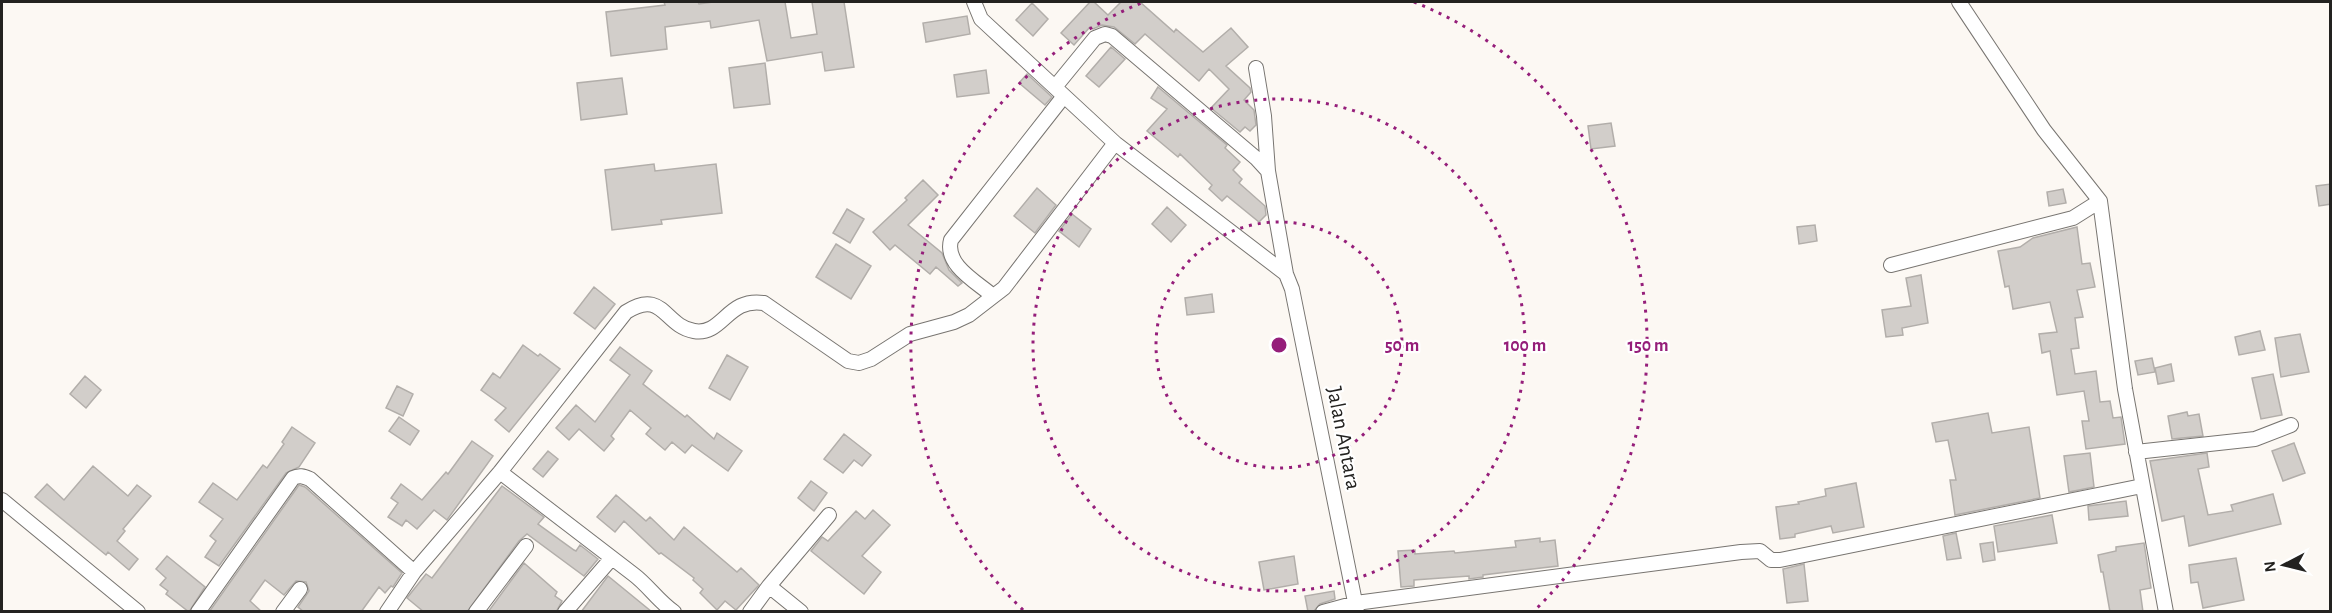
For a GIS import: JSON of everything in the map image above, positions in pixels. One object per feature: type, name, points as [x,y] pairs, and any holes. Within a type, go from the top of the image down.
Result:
[{"type":"street","points":[[974,2],[981,19],[1115,143],[1286,274]]},
{"type":"street","points":[[1959,2],[2044,130],[2100,201],[2136,452],[2166,612]]},
{"type":"street","points":[[993,296],[956,265],[949,248],[951,240],[1099,35],[1112,36],[1257,159],[1268,171]]},
{"type":"street","name":"Jalan Antara","points":[[1256,68],[1264,116],[1268,171],[1286,274],[1292,289],[1356,608]]},
{"type":"street","points":[[387,612],[414,572],[500,472],[626,312],[639,303],[650,304],[668,313],[676,323],[694,331],[712,330],[740,305],[754,301],[764,303],[848,361],[859,363],[871,359],[910,334],[954,322],[969,315],[1004,288],[1115,143]]},
{"type":"street","points":[[1891,265],[2073,218],[2100,201]]},
{"type":"street","points":[[2136,452],[2227,444],[2254,439],[2291,425]]},
{"type":"street","points":[[500,472],[611,559],[635,575],[664,609]]},
{"type":"street","points":[[198,612],[293,478],[297,476],[310,479],[414,572]]},
{"type":"street","points":[[1323,612],[1741,552],[1760,551],[1771,560],[1780,560],[2142,486]]},
{"type":"street","points":[[2,500],[138,612]]},
{"type":"street","points":[[750,612],[769,586],[830,515]]},
{"type":"street","points":[[476,612],[526,546]]},
{"type":"street","points":[[566,612],[611,559]]},
{"type":"street","points":[[769,586],[801,612]]},
{"type":"street","points":[[283,612],[300,589]]},
{"type":"building","points":[[664,2],[698,2],[699,4],[785,2],[791,38],[817,34],[812,2],[844,2],[854,67],[825,71],[822,52],[767,61],[759,20],[711,28],[710,21],[665,27],[667,49],[611,56],[606,12],[665,5]]},
{"type":"building","points":[[1090,2],[1094,2],[1108,15],[1121,2],[1140,2],[1174,32],[1176,29],[1203,52],[1231,28],[1248,47],[1226,66],[1250,88],[1251,92],[1244,100],[1254,110],[1256,125],[1250,131],[1245,127],[1240,132],[1211,108],[1229,89],[1209,69],[1199,81],[1145,34],[1135,44],[1114,27],[1102,25],[1093,29],[1090,27],[1074,45],[1061,33]]},
{"type":"building","points":[[1032,3],[1048,19],[1033,36],[1016,20]]},
{"type":"building","points":[[967,16],[970,34],[926,42],[923,23]]},
{"type":"building","points":[[1111,47],[1125,59],[1099,87],[1086,76]]},
{"type":"building","points":[[765,63],[770,104],[734,108],[729,68]]},
{"type":"building","points":[[986,70],[989,93],[957,97],[954,75]]},
{"type":"building","points":[[1027,74],[1052,97],[1045,105],[1019,83]]},
{"type":"building","points":[[622,78],[627,114],[581,120],[577,83]]},
{"type":"building","points":[[1158,87],[1227,145],[1225,148],[1240,162],[1233,170],[1242,179],[1239,183],[1265,206],[1266,215],[1259,222],[1227,196],[1222,201],[1209,189],[1212,185],[1180,154],[1178,157],[1147,131],[1167,109],[1151,98]]},
{"type":"building","points":[[1611,123],[1615,146],[1591,149],[1588,126]]},
{"type":"building","points":[[654,164],[655,171],[716,164],[722,213],[661,220],[662,224],[612,230],[605,170]]},
{"type":"building","points":[[923,180],[938,195],[908,225],[942,253],[949,270],[962,283],[958,286],[936,267],[930,274],[895,245],[890,250],[873,232],[907,200],[905,198]]},
{"type":"building","points":[[2331,184],[2331,204],[2319,206],[2316,186]]},
{"type":"building","points":[[1037,188],[1056,205],[1035,233],[1014,216]]},
{"type":"building","points":[[2063,189],[2066,203],[2049,206],[2047,192]]},
{"type":"building","points":[[1167,207],[1186,225],[1171,242],[1152,224]]},
{"type":"building","points":[[847,209],[864,219],[850,243],[833,233]]},
{"type":"building","points":[[1072,214],[1091,229],[1079,247],[1059,231]]},
{"type":"building","points":[[1815,225],[1817,241],[1799,244],[1797,227]]},
{"type":"building","points":[[2077,227],[2082,264],[2090,263],[2095,287],[2077,290],[2083,317],[2075,318],[2079,348],[2071,349],[2075,374],[2096,371],[2100,402],[2110,401],[2113,418],[2121,417],[2125,444],[2086,449],[2082,421],[2089,421],[2084,391],[2057,395],[2050,351],[2042,353],[2039,334],[2057,332],[2050,302],[2013,309],[2009,286],[2005,287],[1998,251],[2020,247],[2033,238]]},
{"type":"building","points":[[836,244],[871,266],[851,299],[816,277]]},
{"type":"building","points":[[1921,275],[1928,323],[1902,328],[1903,335],[1886,337],[1882,310],[1911,306],[1906,278]]},
{"type":"building","points":[[594,287],[615,304],[595,329],[574,313]]},
{"type":"building","points":[[1212,294],[1214,312],[1187,315],[1185,298]]},
{"type":"building","points":[[2260,331],[2265,350],[2239,355],[2235,337]]},
{"type":"building","points":[[2300,334],[2309,372],[2281,377],[2275,338]]},
{"type":"building","points":[[523,345],[560,369],[509,432],[495,420],[506,408],[481,390],[493,373],[500,378]]},
{"type":"building","points":[[620,347],[652,371],[643,384],[685,417],[687,415],[714,439],[717,433],[742,451],[728,471],[692,445],[685,453],[672,442],[665,450],[646,434],[651,428],[630,410],[611,436],[614,439],[604,451],[579,429],[569,440],[556,428],[576,405],[595,422],[630,375],[610,360]]},
{"type":"building","points":[[727,355],[748,367],[730,400],[709,388]]},
{"type":"building","points":[[2152,358],[2155,372],[2138,375],[2135,361]]},
{"type":"building","points":[[2171,364],[2174,381],[2158,384],[2155,368]]},
{"type":"building","points":[[2273,374],[2282,415],[2261,419],[2252,378]]},
{"type":"building","points":[[85,376],[101,390],[86,408],[70,394]]},
{"type":"building","points":[[397,386],[413,394],[403,416],[386,408]]},
{"type":"building","points":[[2187,412],[2188,416],[2199,414],[2203,436],[2172,439],[2168,416]]},
{"type":"building","points":[[1988,413],[1992,433],[2029,427],[2040,498],[1955,515],[1950,480],[1956,480],[1948,440],[1936,442],[1932,423]]},
{"type":"building","points":[[399,417],[419,431],[410,445],[389,431]]},
{"type":"building","points":[[292,427],[315,443],[299,467],[286,473],[219,566],[205,557],[216,541],[210,536],[223,519],[199,502],[213,483],[237,500],[263,465],[267,468],[284,444],[282,442]]},
{"type":"building","points":[[844,434],[871,455],[862,466],[854,460],[843,473],[824,459]]},
{"type":"building","points":[[472,441],[493,456],[447,520],[434,510],[417,529],[406,520],[402,526],[388,517],[398,503],[391,498],[401,484],[422,500],[446,472],[448,474]]},
{"type":"building","points":[[2294,443],[2305,473],[2283,481],[2272,451]]},
{"type":"building","points":[[548,451],[558,459],[543,477],[533,469]]},
{"type":"building","points":[[2090,453],[2094,487],[2069,492],[2064,456]]},
{"type":"building","points":[[2207,453],[2209,467],[2198,469],[2208,515],[2233,511],[2231,505],[2273,494],[2281,524],[2189,546],[2184,516],[2162,521],[2150,461]]},
{"type":"building","points":[[93,466],[128,496],[137,485],[151,496],[123,529],[125,531],[117,541],[138,559],[129,570],[108,552],[106,555],[35,497],[47,484],[64,500]]},
{"type":"building","points":[[811,481],[827,493],[814,511],[798,498]]},
{"type":"building","points":[[1856,483],[1864,527],[1833,533],[1831,526],[1780,539],[1776,507],[1799,504],[1798,502],[1826,496],[1825,489]]},
{"type":"building","points":[[299,485],[305,487],[402,573],[393,587],[391,586],[385,593],[379,587],[361,612],[304,612],[298,607],[309,591],[306,582],[296,581],[284,595],[265,580],[250,601],[262,612],[209,612]]},
{"type":"building","points":[[502,486],[544,517],[538,524],[574,550],[576,551],[580,545],[598,559],[584,576],[527,534],[519,541],[467,612],[424,612],[407,598],[426,574],[432,578]]},
{"type":"building","points":[[616,495],[646,521],[650,517],[674,540],[684,527],[737,572],[741,568],[759,585],[736,610],[725,601],[717,610],[700,593],[703,589],[693,580],[694,578],[661,553],[659,554],[624,521],[615,532],[597,517]]},
{"type":"building","points":[[2126,501],[2128,516],[2089,520],[2088,506]]},
{"type":"building","points":[[873,510],[890,525],[862,556],[881,572],[864,594],[811,551],[822,537],[828,541],[856,511],[865,519]]},
{"type":"building","points":[[2052,515],[2057,543],[1998,552],[1994,526]]},
{"type":"building","points":[[1956,533],[1961,558],[1947,560],[1943,536]]},
{"type":"building","points":[[1540,538],[1540,542],[1555,540],[1558,566],[1483,575],[1483,577],[1469,579],[1469,576],[1414,580],[1414,586],[1401,587],[1398,551],[1415,550],[1415,554],[1454,551],[1455,553],[1516,547],[1515,541]]},
{"type":"building","points":[[1993,542],[1995,560],[1983,562],[1980,544]]},
{"type":"building","points":[[2144,543],[2151,588],[2140,590],[2143,612],[2110,612],[2098,555],[2116,551],[2116,547]]},
{"type":"building","points":[[167,556],[205,587],[189,612],[166,594],[168,591],[160,585],[166,578],[156,569]]},
{"type":"building","points":[[1294,556],[1298,584],[1264,590],[1259,562]]},
{"type":"building","points":[[2236,558],[2244,600],[2203,608],[2198,582],[2191,583],[2189,565]]},
{"type":"building","points":[[524,563],[557,592],[555,596],[562,601],[556,612],[488,612]]},
{"type":"building","points":[[1804,564],[1808,601],[1787,603],[1783,569]]},
{"type":"building","points":[[608,576],[652,612],[581,612]]},
{"type":"building","points":[[1334,591],[1335,599],[1320,604],[1314,611],[1308,612],[1305,596]]}]
